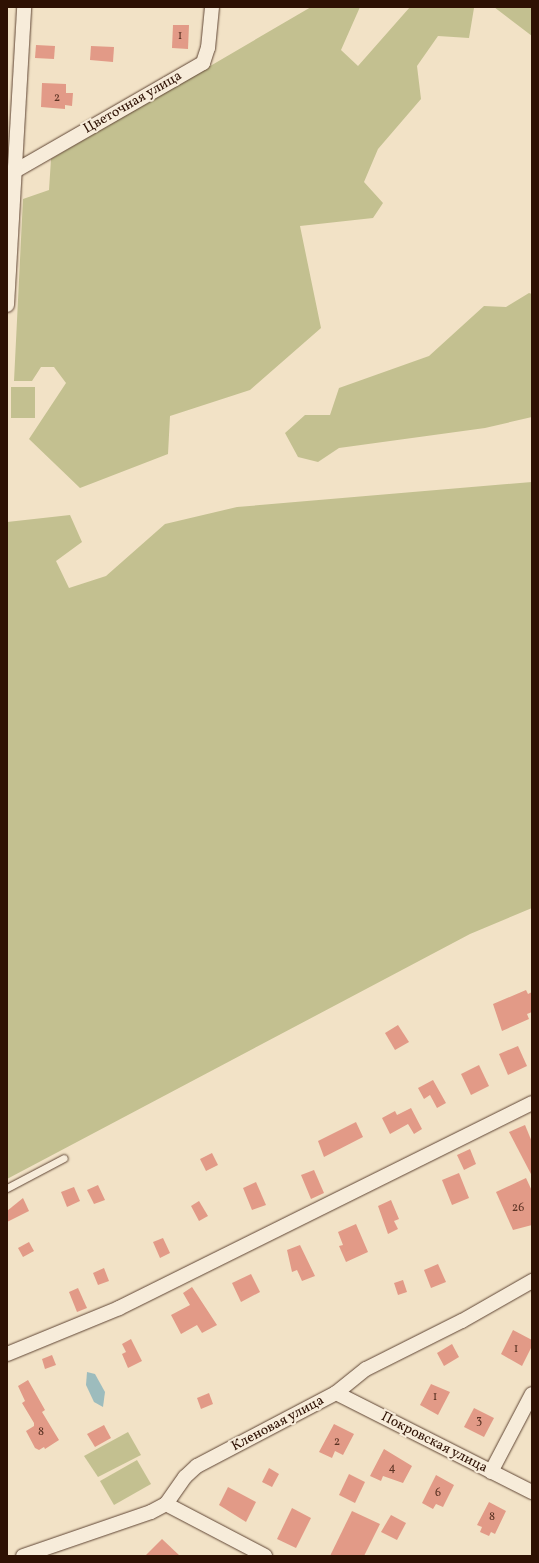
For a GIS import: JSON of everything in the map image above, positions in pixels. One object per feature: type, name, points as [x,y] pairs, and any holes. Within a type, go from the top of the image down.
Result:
[{"type":"street","points":[[7,306],[24,7]]},
{"type":"street","name":"Цветочная улица","points":[[15,172],[203,63],[208,48],[212,7]]},
{"type":"street","points":[[7,1354],[119,1308],[532,1103]]},
{"type":"street","name":"Кленовая улица","points":[[23,1556],[151,1512],[166,1504],[185,1477],[197,1466],[336,1393],[366,1369],[462,1321],[532,1281]]},
{"type":"street","name":"Покровская улица","points":[[336,1393],[532,1492]]},
{"type":"street","points":[[491,1472],[532,1394]]},
{"type":"street","points":[[166,1504],[266,1556]]},
{"type":"lane","points":[[7,1188],[64,1158]]},
{"type":"shaded area","points":[[311,7],[360,7],[341,50],[358,66],[410,7],[494,7],[474,8],[469,38],[438,36],[417,66],[421,99],[378,149],[364,182],[383,203],[373,218],[300,226],[321,328],[250,390],[170,416],[168,454],[80,488],[29,439],[66,383],[54,367],[41,367],[32,381],[14,381],[23,199],[49,190],[51,159]]},
{"type":"shaded area","points":[[494,7],[532,7],[532,36]]},
{"type":"shaded area","points":[[529,293],[532,294],[532,417],[485,428],[339,448],[318,462],[298,457],[285,433],[305,415],[330,415],[339,388],[429,356],[484,306],[506,307]]},
{"type":"shaded area","points":[[11,387],[35,387],[35,418],[11,418]]},
{"type":"shaded area","points":[[532,482],[532,908],[470,934],[7,1179],[7,522],[70,515],[82,542],[56,561],[69,588],[106,576],[165,524],[237,507]]},
{"type":"shaded area","points":[[128,1432],[141,1455],[98,1477],[84,1456]]},
{"type":"shaded area","points":[[137,1460],[151,1484],[114,1505],[100,1481]]},
{"type":"water","points":[[87,1372],[95,1374],[105,1392],[103,1407],[94,1402],[86,1385]]},
{"type":"building","points":[[173,25],[189,25],[188,49],[172,48]]},
{"type":"building","points":[[36,45],[55,46],[54,59],[35,58]]},
{"type":"building","points":[[91,46],[114,47],[113,62],[90,60]]},
{"type":"building","points":[[42,83],[66,84],[66,93],[73,93],[72,106],[65,105],[65,109],[41,107]]},
{"type":"building","points":[[526,990],[528,994],[532,992],[532,1012],[527,1014],[529,1019],[502,1031],[493,1004]]},
{"type":"building","points":[[398,1025],[409,1042],[395,1050],[385,1033]]},
{"type":"building","points":[[518,1046],[527,1066],[508,1075],[499,1054]]},
{"type":"building","points":[[479,1065],[489,1086],[471,1095],[461,1074]]},
{"type":"building","points":[[433,1080],[446,1103],[437,1108],[430,1095],[424,1099],[418,1088]]},
{"type":"building","points":[[411,1108],[422,1129],[414,1134],[408,1124],[390,1134],[382,1118],[395,1111],[397,1115]]},
{"type":"building","points":[[356,1122],[363,1137],[324,1157],[318,1141]]},
{"type":"building","points":[[525,1125],[532,1142],[532,1176],[509,1132]]},
{"type":"building","points":[[470,1149],[476,1164],[464,1170],[457,1155]]},
{"type":"building","points":[[212,1153],[218,1165],[206,1171],[200,1159]]},
{"type":"building","points":[[314,1170],[324,1193],[311,1199],[301,1175]]},
{"type":"building","points":[[459,1173],[469,1198],[452,1205],[442,1180]]},
{"type":"building","points":[[526,1178],[532,1191],[532,1225],[513,1230],[496,1192]]},
{"type":"building","points":[[256,1182],[266,1205],[252,1210],[243,1188]]},
{"type":"building","points":[[98,1185],[105,1200],[94,1204],[87,1190]]},
{"type":"building","points":[[74,1187],[80,1201],[67,1207],[61,1192]]},
{"type":"building","points":[[23,1198],[29,1211],[7,1222],[7,1211]]},
{"type":"building","points":[[391,1200],[399,1219],[394,1221],[398,1229],[388,1234],[378,1206]]},
{"type":"building","points":[[199,1201],[208,1216],[199,1221],[191,1206]]},
{"type":"building","points":[[356,1224],[368,1252],[346,1262],[339,1246],[343,1245],[338,1232]]},
{"type":"building","points":[[163,1238],[170,1253],[160,1258],[153,1242]]},
{"type":"building","points":[[29,1242],[34,1251],[23,1257],[18,1248]]},
{"type":"building","points":[[300,1245],[315,1276],[302,1281],[297,1270],[292,1272],[287,1250]]},
{"type":"building","points":[[438,1264],[446,1282],[431,1288],[424,1270]]},
{"type":"building","points":[[104,1268],[109,1281],[98,1285],[93,1273]]},
{"type":"building","points":[[251,1274],[260,1292],[241,1302],[232,1283]]},
{"type":"building","points":[[403,1280],[407,1292],[398,1295],[394,1283]]},
{"type":"building","points":[[192,1287],[217,1325],[202,1333],[197,1325],[181,1334],[171,1315],[190,1305],[183,1293]]},
{"type":"building","points":[[78,1288],[87,1308],[77,1312],[69,1292]]},
{"type":"building","points":[[513,1330],[532,1340],[532,1346],[522,1366],[501,1354]]},
{"type":"building","points":[[131,1339],[142,1361],[128,1368],[122,1354],[126,1352],[122,1344]]},
{"type":"building","points":[[452,1344],[459,1357],[444,1366],[437,1353]]},
{"type":"building","points":[[52,1355],[56,1365],[45,1369],[42,1359]]},
{"type":"building","points":[[28,1380],[45,1410],[42,1412],[59,1440],[45,1449],[44,1447],[39,1450],[35,1448],[26,1431],[34,1426],[34,1423],[22,1403],[25,1401],[18,1386]]},
{"type":"building","points":[[431,1384],[450,1392],[438,1415],[420,1405]]},
{"type":"building","points":[[209,1393],[213,1404],[201,1409],[197,1398]]},
{"type":"building","points":[[474,1408],[494,1418],[484,1437],[464,1427]]},
{"type":"building","points":[[334,1424],[354,1434],[343,1455],[335,1451],[332,1458],[319,1452]]},
{"type":"building","points":[[104,1425],[111,1438],[95,1447],[87,1434]]},
{"type":"building","points":[[384,1449],[412,1466],[403,1483],[383,1476],[381,1481],[370,1476]]},
{"type":"building","points":[[269,1468],[279,1474],[272,1487],[262,1482]]},
{"type":"building","points":[[349,1474],[365,1482],[355,1503],[339,1495]]},
{"type":"building","points":[[436,1475],[454,1485],[443,1507],[436,1504],[433,1509],[422,1503]]},
{"type":"building","points":[[228,1487],[256,1502],[246,1522],[219,1505]]},
{"type":"building","points":[[489,1502],[506,1511],[495,1534],[491,1532],[489,1536],[480,1532],[482,1527],[477,1525]]},
{"type":"building","points":[[292,1508],[311,1518],[296,1548],[277,1539]]},
{"type":"building","points":[[352,1511],[380,1524],[364,1556],[330,1556]]},
{"type":"building","points":[[391,1515],[406,1523],[397,1540],[381,1532]]},
{"type":"building","points":[[162,1539],[180,1556],[145,1556]]}]
